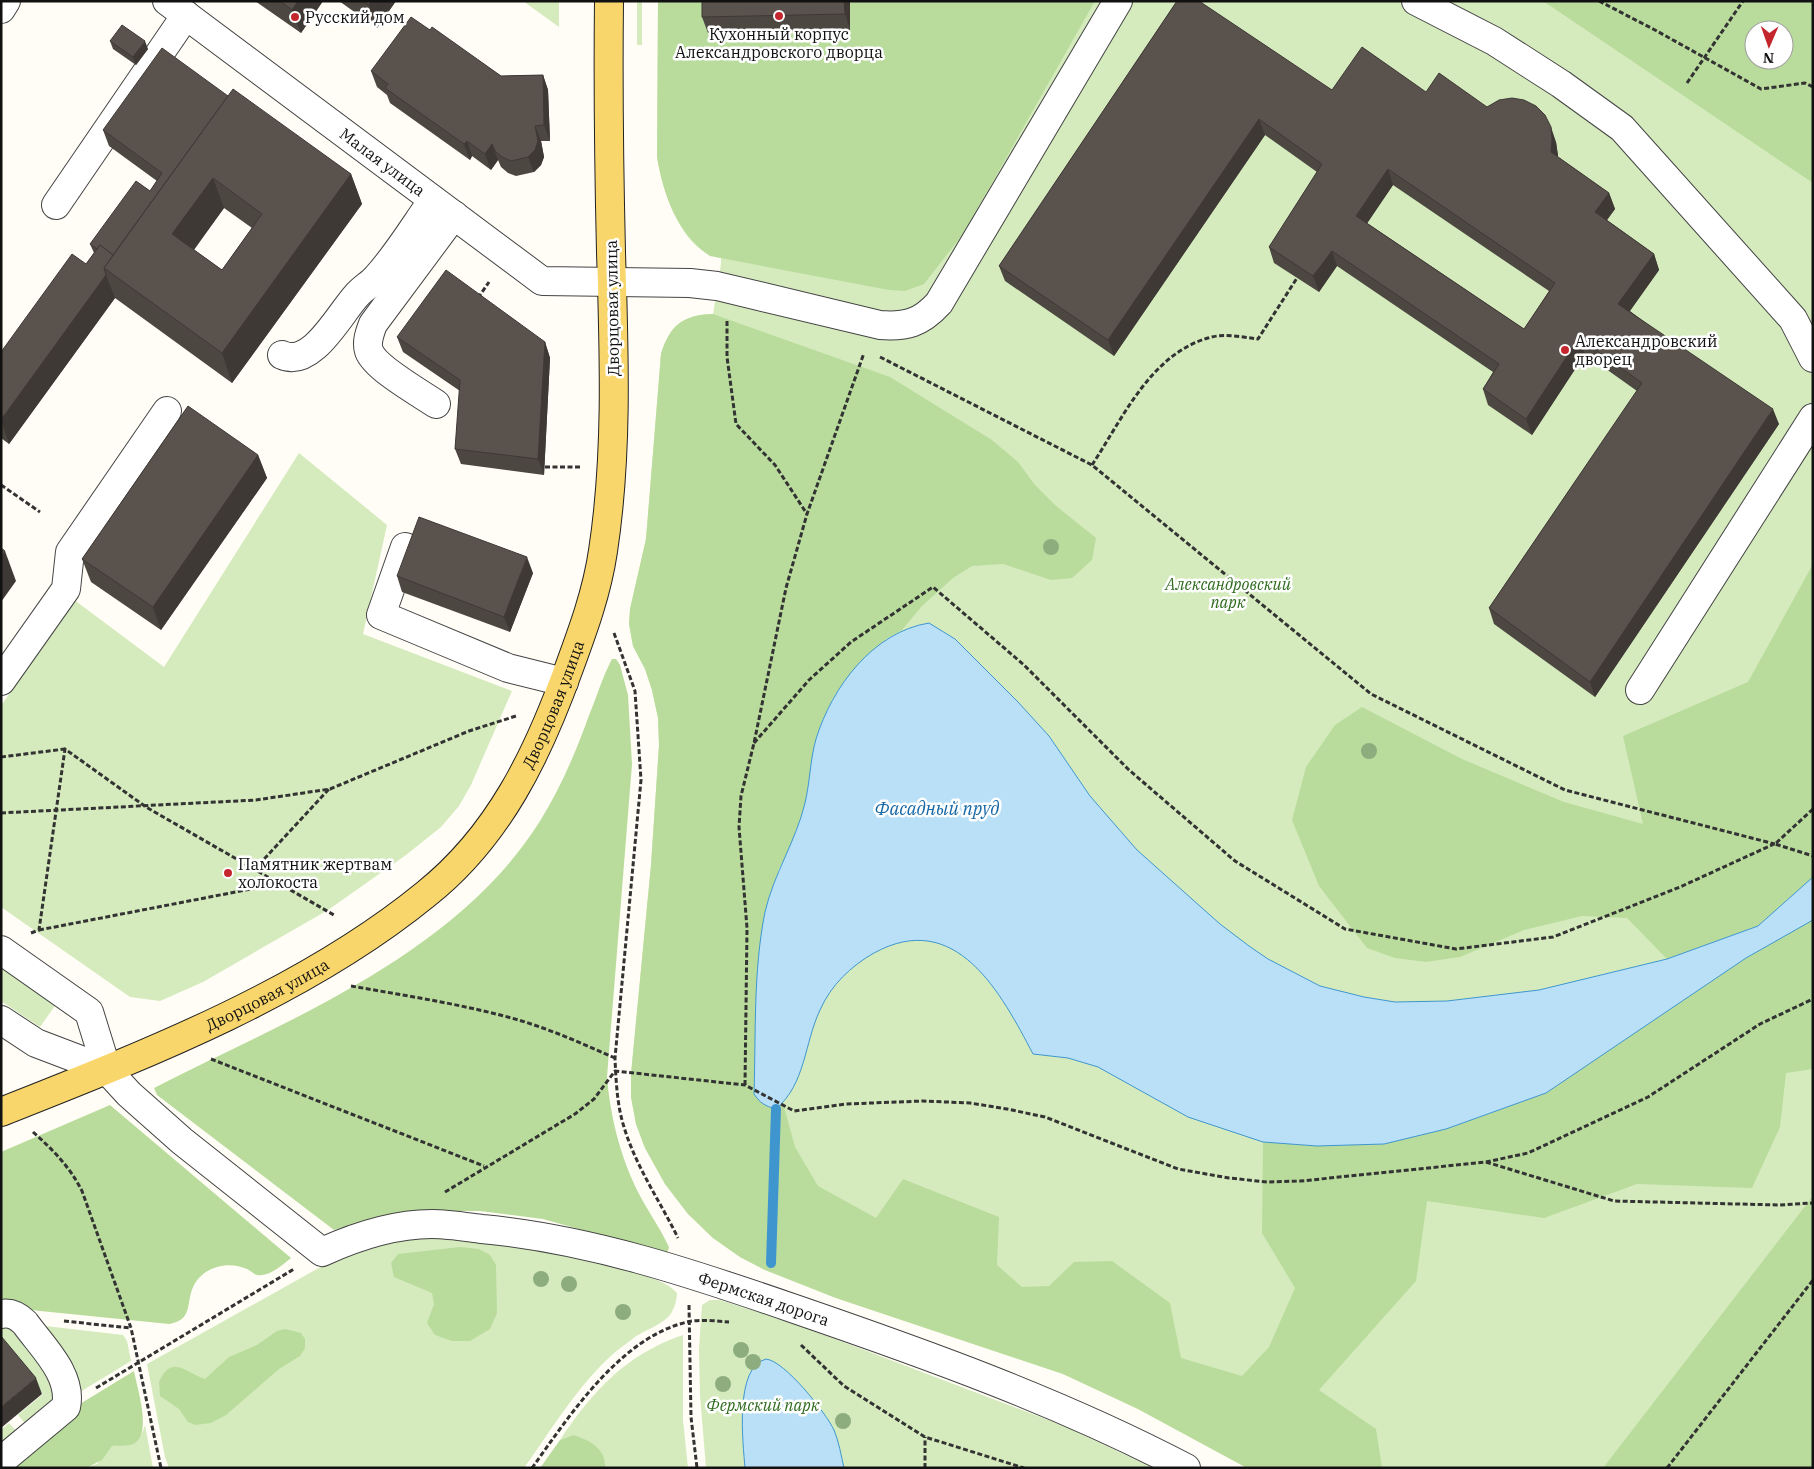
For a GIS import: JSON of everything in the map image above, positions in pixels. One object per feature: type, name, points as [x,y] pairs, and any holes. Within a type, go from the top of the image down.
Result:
[{"type":"main road","name":"Дворцовая улица","points":[[1,1112],[168,1044],[258,1000],[374,934],[428,893],[479,842],[509,801],[535,751],[564,682],[594,596],[609,507],[614,394],[609,1]]},
{"type":"street","points":[[1,9],[6,1]]},
{"type":"street","name":"Малая улица","points":[[176,8],[542,281],[690,283],[717,286],[880,325],[899,326],[914,323],[928,315],[939,303],[1118,1]]},
{"type":"street","points":[[1416,1],[1494,41],[1561,84],[1622,128],[1794,319],[1813,358]]},
{"type":"street","points":[[56,205],[176,8]]},
{"type":"street","points":[[282,356],[298,358],[313,348],[328,333],[357,294],[377,278],[433,200]]},
{"type":"street","points":[[436,404],[375,361],[369,350],[368,337],[373,324],[454,215]]},
{"type":"street","points":[[1,681],[66,589],[70,552],[167,411]]},
{"type":"street","points":[[1640,690],[1813,418]]},
{"type":"street","points":[[405,547],[381,616],[508,668],[564,682]]},
{"type":"street","points":[[1,950],[89,1012],[107,1070],[129,1094],[182,1141],[322,1252]]},
{"type":"street","points":[[1,1020],[36,1043],[107,1070]]},
{"type":"street","name":"Фермская дорога","points":[[322,1252],[368,1234],[396,1227],[432,1224],[514,1232],[562,1240],[688,1273],[891,1342],[1072,1412],[1186,1468]]},
{"type":"street","points":[[1,1461],[66,1407],[68,1394],[56,1365],[10,1315]]},
{"type":"path","points":[[1599,1],[1761,89],[1805,83],[1813,87]]},
{"type":"path","points":[[1686,83],[1743,1]]},
{"type":"path","points":[[1092,465],[1148,380],[1169,357],[1210,338],[1233,336],[1258,339],[1297,278]]},
{"type":"path","points":[[477,300],[489,282]]},
{"type":"path","points":[[727,320],[727,357],[736,424],[775,465],[807,514]]},
{"type":"path","points":[[745,1086],[747,928],[740,827],[741,796],[786,588],[807,514],[865,350]]},
{"type":"path","points":[[874,354],[1092,465],[1371,694],[1565,790],[1811,855]]},
{"type":"path","points":[[545,467],[582,467]]},
{"type":"path","points":[[1,485],[40,512]]},
{"type":"path","points":[[754,743],[809,680],[851,642],[933,587],[1024,665],[1129,770],[1235,861],[1345,928],[1456,949],[1553,937],[1680,887],[1775,844],[1813,809]]},
{"type":"path","points":[[614,632],[636,691],[641,780],[615,1058],[618,1103],[624,1128],[653,1194],[685,1255],[688,1273],[691,1417],[697,1468]]},
{"type":"path","points":[[1,813],[56,809],[146,808],[279,798],[330,789],[469,731],[516,716]]},
{"type":"path","points":[[39,930],[65,749]]},
{"type":"path","points":[[1,757],[65,749],[146,808],[334,915]]},
{"type":"path","points":[[254,870],[330,789]]},
{"type":"path","points":[[27,934],[39,930],[278,884]]},
{"type":"path","points":[[350,986],[416,997],[505,1016],[568,1038],[615,1058]]},
{"type":"path","points":[[616,1072],[745,1086],[794,1111],[886,1102],[970,1103],[1045,1117],[1178,1169],[1229,1178],[1267,1182],[1301,1181],[1486,1162],[1528,1153],[1648,1097],[1760,1024],[1813,1000]]},
{"type":"path","points":[[206,1057],[485,1166]]},
{"type":"path","points":[[440,1196],[485,1166],[575,1114],[599,1093],[616,1072]]},
{"type":"path","points":[[32,1132],[61,1158],[72,1171],[82,1191],[131,1328],[161,1468]]},
{"type":"path","points":[[1486,1162],[1614,1201],[1780,1205],[1813,1203]]},
{"type":"path","points":[[66,1407],[322,1252]]},
{"type":"path","points":[[1667,1468],[1813,1280]]},
{"type":"path","points":[[10,1315],[131,1328]]},
{"type":"path","points":[[532,1468],[578,1405],[613,1366],[664,1329],[689,1321],[737,1323]]},
{"type":"path","points":[[797,1342],[844,1386],[925,1437],[1024,1468]]},
{"type":"path","points":[[925,1437],[925,1468]]},
{"type":"green space","points":[[523,1],[559,1],[559,27]]},
{"type":"green space","points":[[637,1],[642,1],[642,45],[637,45]]},
{"type":"green space","name":"Александровский парк","points":[[658,1],[1813,1],[1813,1468],[1247,1468],[1138,1409],[1063,1374],[836,1298],[765,1270],[740,1257],[713,1238],[688,1214],[665,1184],[645,1148],[636,1124],[631,1097],[631,1074],[651,865],[659,745],[658,718],[652,690],[645,669],[633,646],[629,624],[630,609],[646,539],[661,354],[673,329],[679,324],[686,319],[713,314],[721,258],[707,253],[695,244],[685,232],[669,202],[657,157]]},
{"type":"green space","points":[[658,1],[707,1],[850,30],[850,1],[1095,1],[963,234],[924,284],[905,291],[889,290],[710,256],[698,247],[680,225],[673,212],[663,185],[657,157]]},
{"type":"green space","points":[[1543,1],[1813,1],[1813,183]]},
{"type":"green space","points":[[713,314],[890,377],[992,440],[1018,462],[1035,485],[1055,505],[1096,538],[1092,560],[1072,578],[1051,580],[1003,564],[972,566],[953,578],[922,606],[902,630],[886,639],[833,698],[816,741],[806,801],[792,845],[779,868],[766,912],[759,951],[754,1094],[776,1109],[783,1103],[795,1147],[818,1186],[876,1218],[903,1179],[999,1217],[997,1265],[1022,1287],[1049,1286],[1074,1262],[1112,1261],[1170,1303],[1181,1358],[1242,1376],[1269,1347],[1295,1288],[1262,1233],[1263,1142],[1317,1146],[1384,1144],[1446,1129],[1546,1093],[1746,958],[1813,920],[1813,1069],[1786,1073],[1780,1127],[1752,1188],[1637,1184],[1544,1218],[1427,1201],[1416,1281],[1319,1390],[1376,1429],[1382,1468],[1247,1468],[1138,1409],[1063,1374],[836,1298],[765,1270],[740,1257],[713,1238],[688,1214],[665,1184],[645,1148],[636,1124],[631,1097],[631,1074],[651,865],[659,745],[658,718],[652,690],[645,669],[633,646],[629,624],[630,609],[646,539],[661,354],[673,329],[679,324],[686,319]]},
{"type":"green space","points":[[299,453],[387,525],[363,634],[512,691],[471,785],[459,806],[441,827],[406,855],[328,910],[203,982],[160,1001],[130,997],[1,907],[1,706],[73,599],[164,667]]},
{"type":"green space","points":[[1813,564],[1813,877],[1758,926],[1667,959],[1627,918],[1582,916],[1524,930],[1460,957],[1426,962],[1395,958],[1367,948],[1319,886],[1292,820],[1306,767],[1335,725],[1362,707],[1462,759],[1564,802],[1643,824],[1623,736],[1748,682]]},
{"type":"green space","points":[[612,659],[616,659],[620,665],[628,695],[632,764],[607,1077],[610,1105],[624,1160],[639,1194],[669,1247],[667,1254],[543,1219],[480,1211],[425,1211],[361,1222],[334,1230],[157,1095],[154,1088],[313,1009],[366,979],[417,946],[464,909],[505,868],[540,821],[561,784]]},
{"type":"green space","points":[[1,964],[57,1003],[40,1027],[1,1001]]},
{"type":"green space","points":[[110,1105],[291,1258],[276,1270],[262,1275],[257,1275],[242,1267],[231,1265],[211,1269],[198,1279],[193,1287],[184,1316],[179,1321],[169,1324],[1,1307],[1,1152]]},
{"type":"green space","points":[[1813,1196],[1813,1468],[1603,1468]]},
{"type":"green space","points":[[427,1237],[508,1244],[589,1258],[615,1265],[664,1283],[677,1293],[676,1303],[673,1311],[664,1321],[635,1337],[614,1353],[589,1379],[524,1468],[169,1468],[165,1457],[147,1364],[342,1255],[394,1241]]},
{"type":"green space","points":[[460,1247],[479,1249],[490,1255],[496,1265],[497,1313],[490,1329],[470,1341],[452,1341],[435,1335],[427,1323],[434,1304],[432,1293],[394,1277],[391,1263],[398,1254]]},
{"type":"green space","name":"Фермский парк","points":[[710,1300],[720,1300],[801,1326],[1064,1426],[1153,1468],[706,1468],[700,1395],[699,1349],[702,1305]]},
{"type":"green space","points":[[1,1323],[13,1323],[60,1395],[28,1427],[18,1415],[43,1394],[1,1346]]},
{"type":"green space","points":[[37,1325],[123,1335],[127,1341],[131,1361],[75,1395]]},
{"type":"green space","points":[[285,1329],[301,1333],[305,1339],[305,1348],[300,1356],[279,1369],[226,1415],[211,1423],[195,1425],[188,1422],[179,1409],[160,1396],[159,1382],[169,1368],[180,1367],[205,1379],[229,1357],[257,1345],[277,1331]]},
{"type":"green space","points":[[683,1335],[683,1420],[688,1468],[605,1468],[605,1462],[573,1435],[560,1440],[572,1422],[598,1391],[627,1364],[663,1343]]},
{"type":"green space","points":[[134,1371],[143,1420],[140,1437],[135,1443],[112,1446],[102,1460],[88,1467],[4,1468],[75,1407]]},
{"type":"green space","points":[[9,1423],[19,1434],[1,1448],[1,1430]]},
{"type":"green space","points":[[145,1425],[153,1468],[84,1468],[97,1464],[112,1446],[133,1442],[140,1436]]},
{"type":"green space","points":[[573,1435],[585,1439],[600,1450],[605,1461],[605,1468],[540,1468],[560,1440]]},
{"type":"water","name":"Фасадный пруд","points":[[929,623],[955,639],[1018,702],[1049,736],[1090,796],[1137,850],[1220,924],[1249,946],[1268,959],[1320,986],[1364,997],[1395,1002],[1447,1001],[1539,990],[1667,959],[1758,926],[1813,877],[1813,920],[1746,958],[1546,1093],[1446,1129],[1384,1144],[1317,1146],[1263,1142],[1188,1117],[1098,1067],[1068,1058],[1033,1054],[1006,1006],[990,983],[972,964],[952,949],[929,941],[903,942],[874,953],[842,977],[830,992],[820,1010],[799,1075],[793,1087],[786,1099],[776,1109],[772,1108],[761,1102],[754,1094],[758,957],[769,898],[796,831],[805,803],[816,739],[823,719],[833,700],[844,682],[858,665],[873,650],[890,638],[909,628]]},
{"type":"water","points":[[766,1359],[774,1362],[794,1378],[823,1412],[836,1435],[844,1468],[745,1468],[742,1425],[745,1390],[749,1376],[756,1365]]},
{"type":"building","points":[[280,1],[298,1],[292,10]]},
{"type":"building","points":[[363,1],[371,1],[369,5]]},
{"type":"building","points":[[702,1],[844,1],[845,14],[702,17]]},
{"type":"building","name":"Александровский дворец","points":[[1177,1],[1199,1],[1332,90],[1362,47],[1426,92],[1439,73],[1487,107],[1499,100],[1512,98],[1524,100],[1536,106],[1545,115],[1551,127],[1551,152],[1609,193],[1595,212],[1654,254],[1618,304],[1773,409],[1590,682],[1489,608],[1642,383],[1579,338],[1526,419],[1483,389],[1499,364],[1332,251],[1313,276],[1269,247],[1322,164],[1259,119],[1108,340],[999,266]],"holes":[[[1388,169],[1555,283],[1524,329],[1356,216]]]},
{"type":"building","points":[[411,17],[430,30],[432,27],[501,76],[543,75],[544,125],[535,126],[538,141],[535,150],[528,157],[511,161],[495,151],[492,144],[485,154],[467,141],[464,144],[385,88],[388,84],[371,71]]},
{"type":"building","points":[[122,25],[145,41],[133,57],[110,41]]},
{"type":"building","points":[[162,48],[228,96],[113,255],[100,245],[97,249],[90,244],[136,181],[150,191],[162,173],[103,130]]},
{"type":"building","points":[[233,89],[351,174],[222,353],[104,268]],"holes":[[[213,178],[262,214],[222,270],[172,234]]]},
{"type":"building","points":[[100,245],[113,255],[104,268],[106,275],[1,420],[1,352],[72,254],[86,264]]},
{"type":"building","points":[[446,270],[545,342],[538,459],[455,449],[460,380],[397,337]]},
{"type":"building","points":[[188,406],[258,455],[153,607],[82,559]]},
{"type":"building","points":[[419,517],[527,557],[504,617],[397,576]]},
{"type":"building","points":[[1,548],[5,551],[1,556]]},
{"type":"building","points":[[1,1336],[36,1378],[1,1407]]},
{"type":"waterway","points":[[771,1263],[776,1109]]},
{"type":"place","name":"Кухонный корпус Александровского дворца","points":[[779,16]]},
{"type":"place","name":"Русский дом","points":[[295,17]]},
{"type":"place","name":"Александровский дворец","points":[[1565,350]]},
{"type":"place","name":"Памятник жертвам холокоста","points":[[228,873]]}]
